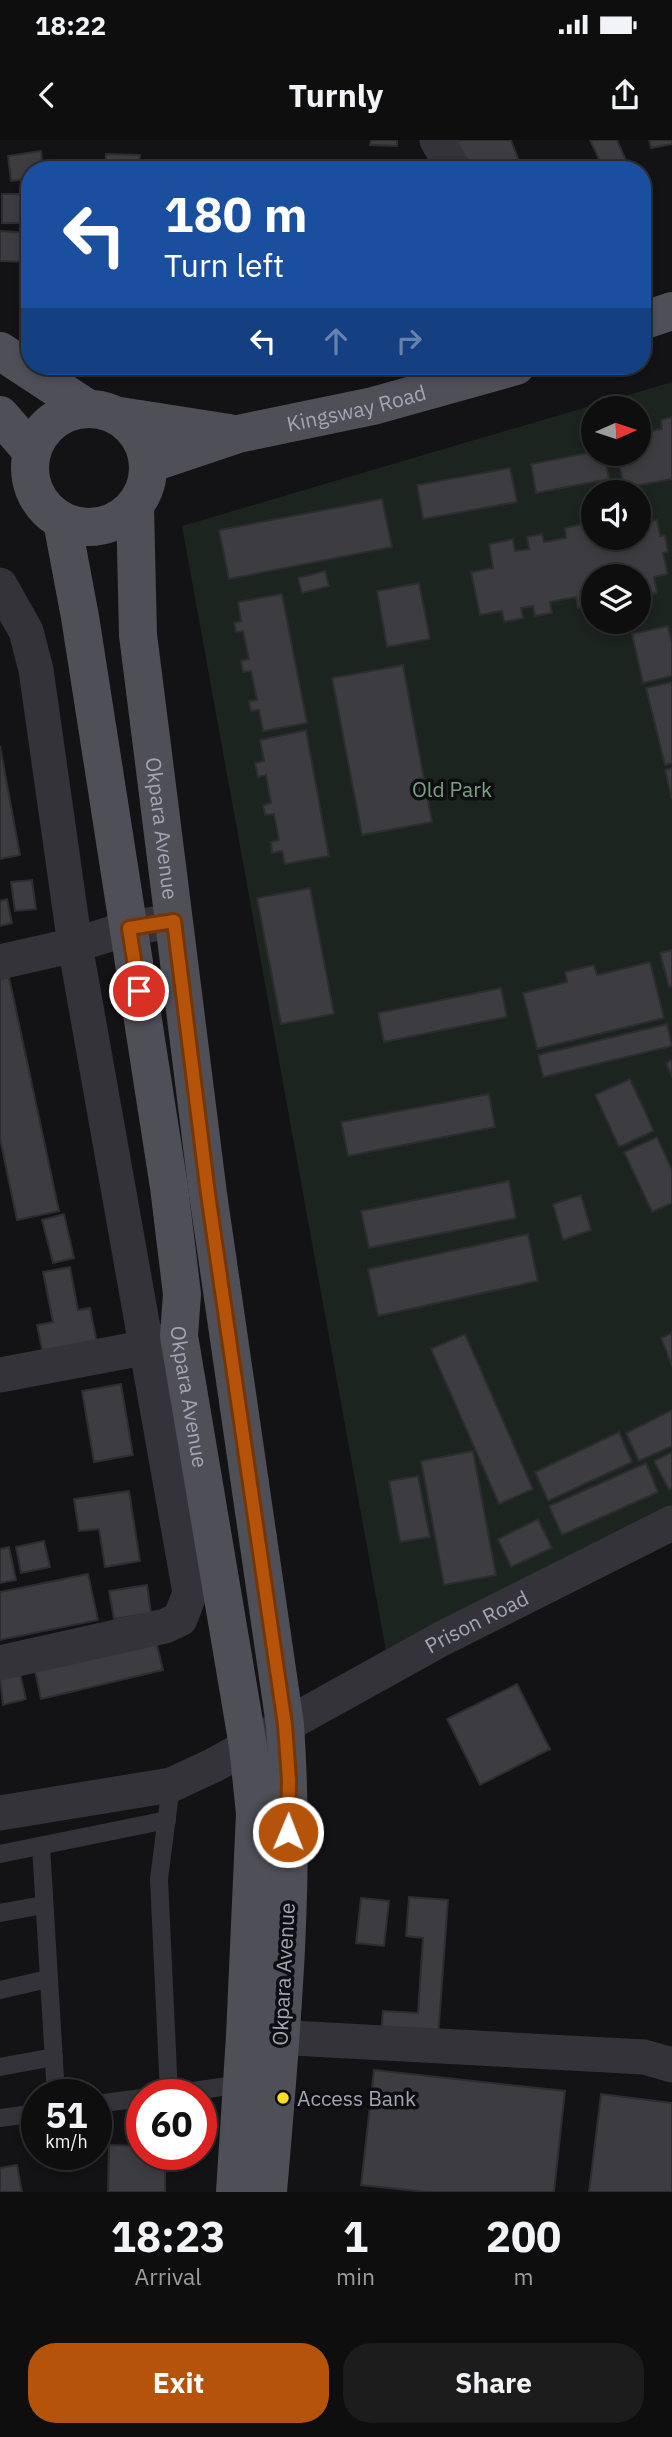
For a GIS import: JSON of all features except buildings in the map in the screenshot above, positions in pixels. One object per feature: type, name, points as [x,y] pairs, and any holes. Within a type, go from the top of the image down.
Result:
[{"type":"main road","points":[[651,318],[672,311]]},
{"type":"main road","points":[[0,351],[21,363]]},
{"type":"main road","points":[[41,375],[133,428],[143,442],[149,464],[146,486],[135,506],[120,519],[101,527],[81,527],[62,521],[46,509],[35,492],[30,472],[32,452],[40,435],[52,421],[69,411],[104,412]]},
{"type":"main road","name":"Kingsway Road","points":[[149,464],[238,434],[373,406],[482,375]]},
{"type":"main road","name":"Kingsway Road","points":[[104,412],[238,434]]},
{"type":"main road","points":[[0,415],[32,452]]},
{"type":"main road","name":"Okpara Avenue","points":[[135,506],[138,635],[208,1194],[285,1725],[289,1807],[263,2036],[242,2084],[235,2192]]},
{"type":"main road","name":"Okpara Avenue","points":[[62,521],[80,617],[169,1187],[182,1294],[164,1342],[248,1746],[255,1813],[268,2192]]},
{"type":"street","points":[[437,140],[449,161]]},
{"type":"street","points":[[0,585],[26,631],[36,670],[75,945],[164,1342],[190,1593],[180,1619],[165,1626],[0,1663]]},
{"type":"street","points":[[0,962],[75,945],[129,928],[174,921]]},
{"type":"street","points":[[0,1376],[164,1342]]},
{"type":"street","name":"Prison Road","points":[[0,1813],[172,1785],[443,1638],[672,1523]]},
{"type":"street","points":[[263,2036],[644,2057],[672,2065]]},
{"type":"lane","points":[[166,2079],[159,1879],[172,1785]]},
{"type":"lane","points":[[0,1854],[167,1820]]},
{"type":"lane","points":[[41,1846],[55,2079]]},
{"type":"lane","points":[[0,1913],[43,1905]]},
{"type":"lane","points":[[0,1990],[48,1979]]},
{"type":"lane","points":[[0,2067],[54,2057]]},
{"type":"lane","points":[[217,2087],[242,2084]]},
{"type":"lane","points":[[0,2118],[21,2115]]},
{"type":"green space","name":"Old Park","points":[[672,382],[672,1521],[389,1668],[182,526],[581,409],[581,466],[651,466],[651,396],[624,396]]},
{"type":"place","name":"Access Bank","points":[[283,2098]]},
{"type":"route","points":[[139,991],[129,928],[174,921],[208,1194],[285,1725],[289,1780],[288,1832]]}]
